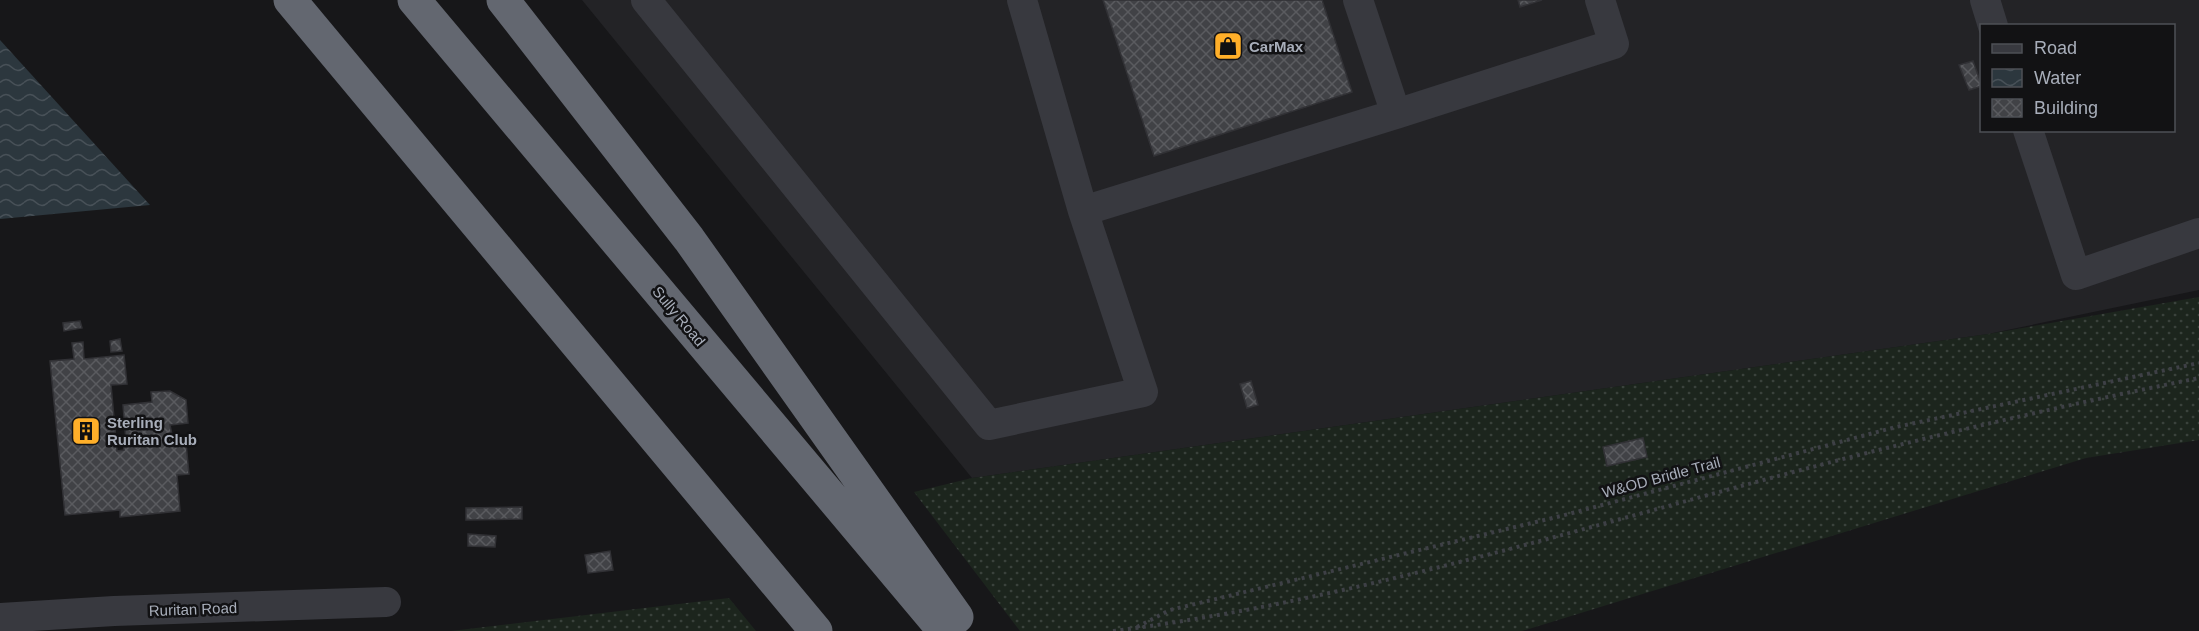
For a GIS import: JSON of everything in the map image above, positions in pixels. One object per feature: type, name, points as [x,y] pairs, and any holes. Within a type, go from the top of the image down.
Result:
[{"type":"highway","points":[[290,0],[816,631]]},
{"type":"highway","name":"Sully Road","points":[[414,0],[944,631]]},
{"type":"highway","points":[[503,0],[689,239],[967,631]]},
{"type":"street","points":[[646,0],[989,425],[1143,392],[1083,211],[1022,0]]},
{"type":"street","points":[[1358,0],[1396,114]]},
{"type":"street","points":[[1083,211],[1614,44],[1600,0]]},
{"type":"street","points":[[1985,0],[1992,24]]},
{"type":"street","points":[[2029,132],[2076,275],[2199,233]]},
{"type":"street","name":"Ruritan Road","points":[[0,618],[114,611],[386,602]]},
{"type":"path","name":"W&OD Bridle Trail","points":[[1133,628],[1170,610],[1561,516],[1896,427],[2199,363]]},
{"type":"path","points":[[1113,631],[1246,611],[1351,590],[1574,534],[1903,444],[2199,378]]},
{"type":"shaded area","points":[[582,0],[2199,0],[2199,290],[1988,334],[972,478]]},
{"type":"shaded area","points":[[2199,297],[2199,440],[2086,458],[1522,631],[1020,631],[914,492],[972,478],[1988,334]]},
{"type":"shaded area","points":[[729,598],[756,631],[451,631]]},
{"type":"water","points":[[0,40],[150,205],[0,219]]},
{"type":"building","name":"CarMax","points":[[1103,0],[1322,0],[1352,92],[1154,156]]},
{"type":"building","points":[[1518,0],[1542,0],[1520,7]]},
{"type":"building","points":[[1973,61],[1980,87],[1969,90],[1959,65]]},
{"type":"building","points":[[80,321],[82,328],[64,331],[63,323]]},
{"type":"building","points":[[120,339],[122,351],[111,352],[110,341]]},
{"type":"building","name":"Sterling Ruritan Club","points":[[83,342],[84,359],[124,355],[127,384],[111,385],[117,451],[124,450],[123,441],[126,441],[123,405],[152,402],[151,392],[170,391],[186,400],[188,423],[170,425],[174,445],[186,443],[189,474],[177,475],[180,511],[120,517],[120,510],[65,515],[50,361],[74,359],[72,343]]},
{"type":"building","points":[[1251,381],[1258,405],[1247,408],[1240,384]]},
{"type":"building","points":[[1643,438],[1647,457],[1607,466],[1603,447]]},
{"type":"building","points":[[522,507],[522,519],[466,520],[466,508]]},
{"type":"building","points":[[468,534],[496,536],[495,547],[468,546]]},
{"type":"building","points":[[610,551],[613,570],[588,573],[585,555]]},
{"type":"place","name":"CarMax","points":[[1228,46]]},
{"type":"place","name":"Sterling Ruritan Club","points":[[86,431]]}]
